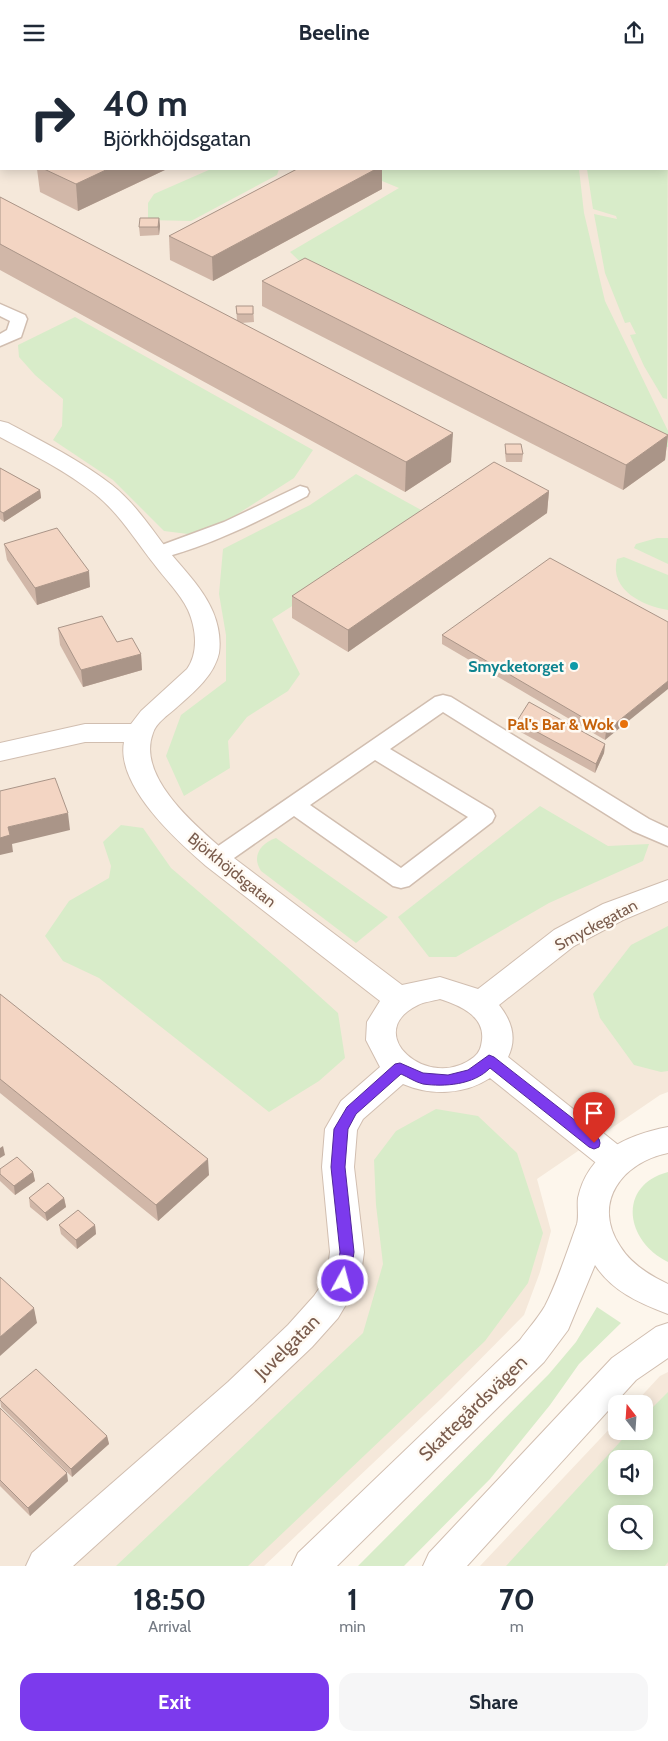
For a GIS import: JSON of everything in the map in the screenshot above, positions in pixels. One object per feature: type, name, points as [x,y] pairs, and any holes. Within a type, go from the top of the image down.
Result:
[{"type":"street","points":[[0,428],[80,473],[119,503],[200,610],[208,637],[206,657],[199,670],[156,711],[139,733],[85,733],[0,752]]},
{"type":"street","name":"Björkhöjdsgatan","points":[[139,733],[136,747],[144,779],[189,835],[216,859],[399,999]]},
{"type":"street","name":"Smyckegatan","points":[[480,1003],[564,938],[613,912],[668,889]]},
{"type":"street","points":[[440,988],[462,993],[480,1003],[492,1015],[498,1030],[497,1046],[489,1061],[472,1074],[448,1081],[422,1078],[400,1068],[385,1052],[380,1032],[385,1015],[399,999],[418,991],[440,988]]},
{"type":"street","points":[[489,1061],[616,1161]]},
{"type":"street","name":"Juvelgatan","points":[[45,1566],[240,1393],[300,1336],[326,1307],[343,1281],[347,1252],[338,1167],[341,1129],[352,1110],[400,1068]]},
{"type":"street","name":"Skattegårdsvägen","points":[[668,1140],[636,1148],[616,1161],[600,1182],[593,1208],[598,1239],[607,1255],[635,1283],[668,1299]]},
{"type":"street","name":"Skattegårdsvägen","points":[[311,1566],[532,1351],[556,1319],[594,1222]]},
{"type":"street","points":[[442,1566],[624,1369],[668,1337]]},
{"type":"lane","points":[[0,309],[19,319],[16,333],[0,341]]},
{"type":"lane","points":[[158,553],[225,530],[300,492]]},
{"type":"lane","points":[[216,859],[443,702],[641,825],[668,838]]},
{"type":"lane","points":[[295,805],[402,879],[484,816],[375,750]]},
{"type":"shaded area","points":[[0,170],[668,170],[668,1092],[660,1095],[537,1179],[551,1231],[540,1272],[524,1315],[442,1398],[264,1566],[0,1566]]},
{"type":"shaded area","points":[[668,1372],[668,1566],[480,1566],[608,1430],[608,1440],[653,1440],[653,1395],[642,1395],[660,1376]]},
{"type":"green space","points":[[209,170],[279,170],[277,175],[191,221],[148,220],[148,203],[154,194]]},
{"type":"green space","points":[[355,170],[579,170],[584,213],[605,301],[668,431],[668,447],[642,441],[316,277],[290,252],[399,188]]},
{"type":"green space","points":[[587,170],[668,170],[667,399],[663,398],[644,366],[630,335],[636,334],[630,322],[625,323],[605,273],[594,214],[617,219],[616,216],[593,209]]},
{"type":"green space","points":[[75,317],[313,450],[294,478],[225,522],[188,534],[164,531],[113,480],[53,440],[62,426],[63,399],[35,375],[19,357],[18,345]]},
{"type":"green space","points":[[356,474],[432,516],[272,619],[300,674],[288,691],[247,717],[228,741],[230,768],[184,796],[166,756],[181,715],[226,681],[226,635],[219,594],[223,549],[310,505]]},
{"type":"green space","points":[[657,538],[668,538],[668,564],[634,548],[636,544]]},
{"type":"green space","points":[[624,557],[668,575],[668,610],[648,605],[630,595],[623,588],[616,570],[617,559]]},
{"type":"green space","points":[[540,806],[608,846],[649,844],[643,861],[549,903],[456,957],[429,957],[398,917]]},
{"type":"green space","points":[[121,825],[143,828],[171,868],[338,1013],[345,1058],[319,1081],[269,1112],[99,978],[63,961],[45,936],[69,901],[109,878],[111,866],[103,842]]},
{"type":"green space","points":[[276,838],[388,917],[356,943],[261,871],[257,855],[266,843]]},
{"type":"green space","points":[[668,926],[668,1071],[661,1072],[634,1065],[600,1018],[593,994],[631,945]]},
{"type":"green space","points":[[436,1109],[478,1116],[517,1153],[543,1233],[528,1283],[485,1341],[248,1566],[116,1566],[363,1333],[383,1264],[376,1205],[374,1160],[396,1131]]},
{"type":"green space","points":[[668,1172],[668,1262],[654,1253],[643,1241],[636,1228],[633,1215],[634,1201],[640,1189],[651,1179]]},
{"type":"green space","points":[[597,1307],[621,1323],[579,1364],[550,1405],[490,1479],[404,1566],[358,1566],[549,1374],[576,1342]]},
{"type":"green space","points":[[668,1392],[668,1562],[665,1566],[506,1566],[608,1455],[608,1495],[653,1495],[653,1450],[613,1450],[622,1440],[653,1440],[653,1407]]},
{"type":"building","points":[[46,170],[106,170],[76,184]]},
{"type":"building","points":[[295,170],[374,170],[212,257],[169,236]]},
{"type":"building","points":[[0,197],[453,433],[406,462],[0,244]]},
{"type":"building","points":[[140,218],[159,218],[158,227],[139,227]]},
{"type":"building","points":[[305,258],[668,435],[626,465],[262,281]]},
{"type":"building","points":[[236,306],[253,306],[253,314],[237,314]]},
{"type":"building","points":[[505,444],[521,444],[523,454],[506,454]]},
{"type":"building","points":[[494,462],[549,491],[348,630],[292,596]]},
{"type":"building","points":[[0,468],[40,490],[3,513],[0,511]]},
{"type":"building","points":[[57,528],[89,571],[35,588],[4,544]]},
{"type":"building","name":"Smycketorget","points":[[550,558],[668,622],[668,681],[606,731],[442,635]]},
{"type":"building","points":[[102,616],[117,642],[132,638],[141,654],[81,670],[58,628]]},
{"type":"building","points":[[529,702],[605,744],[596,764],[517,721]]},
{"type":"building","points":[[55,778],[68,813],[8,827],[10,835],[0,838],[0,791]]},
{"type":"building","points":[[0,994],[208,1159],[156,1205],[0,1079]]},
{"type":"building","points":[[17,1157],[33,1172],[14,1186],[0,1174],[0,1169]]},
{"type":"building","points":[[48,1183],[64,1198],[45,1213],[29,1198]]},
{"type":"building","points":[[78,1210],[95,1225],[76,1240],[59,1225]]},
{"type":"building","points":[[0,1277],[34,1308],[0,1337]]},
{"type":"building","points":[[36,1369],[107,1436],[71,1469],[0,1400]]},
{"type":"building","points":[[0,1408],[67,1473],[28,1508],[0,1480]]},
{"type":"place","name":"Smycketorget","points":[[574,666]]},
{"type":"place","name":"Pal's Bar & Wok","points":[[624,724]]},
{"type":"route","points":[[343,1281],[347,1252],[338,1167],[341,1129],[352,1110],[400,1068],[422,1078],[448,1081],[472,1074],[489,1061],[594,1143]]}]
